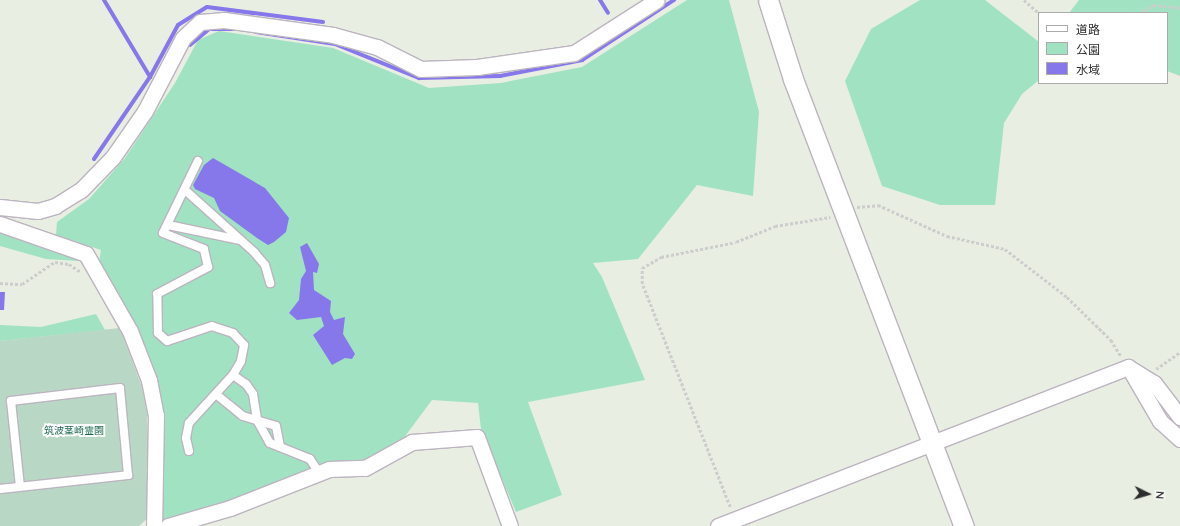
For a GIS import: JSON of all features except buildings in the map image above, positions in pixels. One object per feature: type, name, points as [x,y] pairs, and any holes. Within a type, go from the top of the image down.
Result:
[{"type":"street","points":[[0,208],[38,211],[55,206],[81,190],[113,157],[145,111],[183,38],[200,22],[224,20],[333,35],[377,47],[421,70],[477,66],[574,53],[657,0]]},
{"type":"street","points":[[768,0],[793,79],[964,526]]},
{"type":"street","points":[[0,224],[78,249],[93,265],[132,336],[149,380],[157,445],[154,526]]},
{"type":"street","points":[[1128,367],[1154,383],[1180,417]]},
{"type":"street","points":[[1128,367],[1160,421],[1180,439]]},
{"type":"street","points":[[718,526],[736,523],[933,443],[1128,367]]},
{"type":"street","points":[[168,526],[230,508],[319,473],[365,468],[412,442],[477,437],[510,526]]},
{"type":"lane","points":[[189,451],[186,438],[189,423],[217,395],[233,375],[241,361],[244,344],[233,333],[212,326],[167,341],[158,333],[156,294],[208,267],[204,249],[163,233],[198,161]]},
{"type":"lane","points":[[185,190],[265,265],[270,283]]},
{"type":"lane","points":[[168,225],[240,241]]},
{"type":"lane","points":[[233,375],[246,384],[253,394],[257,420],[270,442],[310,459],[319,473]]},
{"type":"lane","points":[[0,489],[20,487],[128,475],[120,388],[11,401],[20,487]]},
{"type":"lane","points":[[217,395],[234,411],[276,426],[280,447]]},
{"type":"path","points":[[1024,0],[1038,12]]},
{"type":"path","points":[[1141,12],[1153,5],[1180,8]]},
{"type":"path","points":[[736,523],[642,284],[642,268],[661,257],[736,242],[775,226],[824,218],[843,210],[878,205],[947,236],[1005,249],[1067,297],[1111,340],[1128,367]]},
{"type":"path","points":[[0,283],[22,284],[55,262],[69,264],[79,273],[93,265]]},
{"type":"path","points":[[1146,378],[1180,352]]},
{"type":"green space","points":[[687,0],[729,0],[759,112],[753,196],[697,185],[638,259],[593,263],[602,277],[645,380],[528,402],[562,495],[516,512],[481,429],[478,403],[432,400],[403,439],[361,463],[161,524],[163,434],[159,388],[149,355],[99,262],[101,250],[56,235],[57,222],[89,199],[125,158],[175,83],[198,40],[219,31],[333,48],[429,88],[501,83],[582,67]]},
{"type":"green space","points":[[920,0],[985,0],[1038,41],[1038,81],[1022,94],[1004,123],[995,205],[940,205],[882,186],[845,81],[871,29]]},
{"type":"green space","points":[[1079,0],[1180,0],[1180,76],[1168,71],[1168,12],[1070,12]]},
{"type":"green space","points":[[0,231],[67,252],[79,261],[46,259],[0,246]]},
{"type":"green space","points":[[96,314],[105,330],[0,341],[0,325],[41,327]]},
{"type":"green space","name":"筑波茎崎霊園","points":[[120,328],[142,387],[147,414],[148,518],[139,526],[0,526],[0,341]]},
{"type":"water","points":[[213,158],[265,188],[289,218],[286,232],[268,245],[220,211],[214,198],[195,189],[193,185],[204,165]]},
{"type":"water","points":[[307,243],[319,264],[317,273],[313,272],[314,290],[331,301],[330,312],[334,320],[345,317],[343,334],[355,354],[352,359],[345,358],[332,365],[313,335],[324,326],[321,317],[297,320],[289,313],[299,300],[301,279],[306,271],[300,247]]},
{"type":"water","points":[[0,292],[5,292],[4,310],[0,310]]},
{"type":"waterway","points":[[104,0],[150,77]]},
{"type":"waterway","points":[[600,0],[608,13]]},
{"type":"waterway","points":[[256,32],[335,44],[419,78],[500,76],[582,60],[674,0]]},
{"type":"waterway","points":[[94,159],[150,77],[178,25],[207,7],[323,22]]},
{"type":"waterway","points":[[190,45],[209,29],[237,29]]}]
